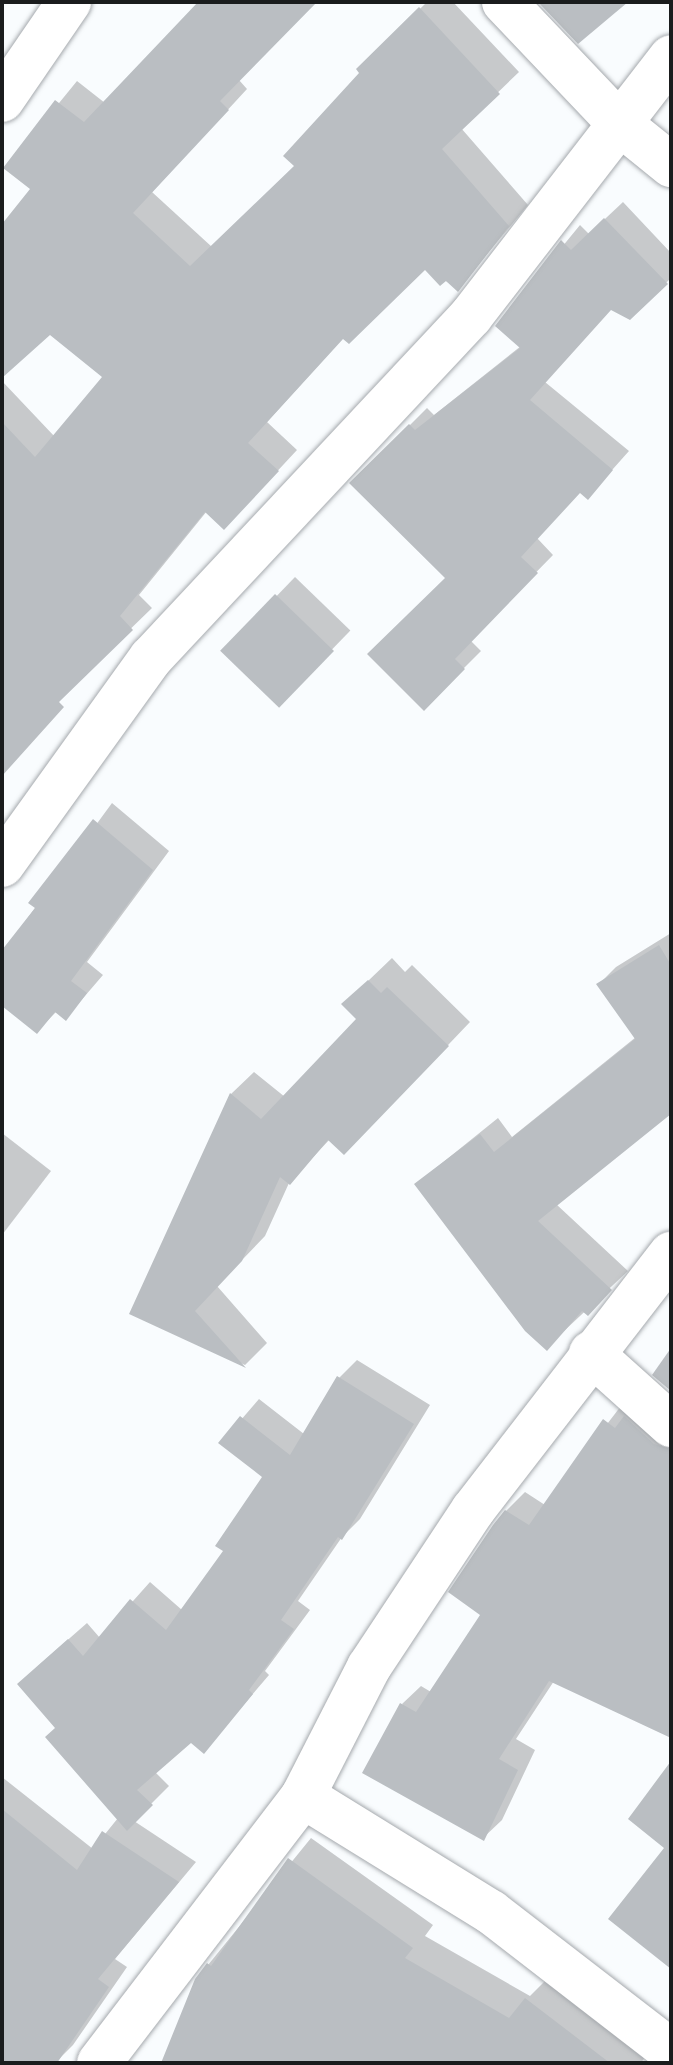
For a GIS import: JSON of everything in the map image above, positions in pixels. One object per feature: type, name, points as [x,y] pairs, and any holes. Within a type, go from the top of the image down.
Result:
[{"type":"street","points":[[2,100],[69,2]]},
{"type":"street","points":[[504,2],[619,123],[671,165]]},
{"type":"street","points":[[2,865],[151,658],[471,316],[671,57]]},
{"type":"street","points":[[99,2063],[303,1796],[369,1667],[473,1510],[591,1353],[671,1254]]},
{"type":"street","points":[[591,1353],[671,1425]]},
{"type":"street","points":[[303,1796],[491,1912],[671,2051]]},
{"type":"building","points":[[198,2],[317,2],[220,101],[229,110],[133,213],[190,266],[294,166],[283,156],[359,73],[356,69],[419,7],[500,94],[442,149],[509,226],[458,292],[446,281],[440,286],[425,270],[349,344],[343,339],[248,443],[279,471],[224,530],[205,512],[120,616],[133,630],[59,702],[64,707],[2,776],[2,422],[35,457],[102,377],[50,335],[2,378],[2,224],[30,189],[3,168],[55,100],[84,122]]},
{"type":"building","points":[[538,2],[628,2],[578,44]]},
{"type":"building","points":[[604,218],[668,284],[630,320],[611,310],[530,400],[613,470],[588,500],[580,493],[521,557],[538,573],[455,659],[465,669],[424,711],[367,654],[445,578],[349,483],[409,424],[415,430],[520,348],[495,326],[561,240],[571,250]]},
{"type":"building","points":[[275,594],[334,651],[279,708],[220,651]]},
{"type":"building","points":[[93,819],[153,870],[71,981],[87,993],[66,1021],[55,1012],[37,1034],[2,1006],[2,950],[35,908],[28,903]]},
{"type":"building","points":[[659,945],[671,965],[671,1114],[538,1221],[612,1290],[588,1316],[582,1311],[547,1351],[525,1331],[414,1184],[480,1134],[494,1152],[635,1039],[596,984]]},
{"type":"building","points":[[368,980],[381,993],[387,987],[449,1046],[344,1155],[328,1140],[290,1185],[280,1177],[242,1261],[195,1311],[246,1368],[129,1314],[230,1093],[261,1119],[356,1019],[341,1004]]},
{"type":"building","points":[[671,1348],[671,1391],[652,1375]]},
{"type":"building","points":[[337,1376],[414,1424],[342,1540],[338,1537],[281,1620],[294,1629],[249,1690],[253,1694],[204,1754],[191,1743],[137,1790],[153,1805],[127,1831],[45,1737],[55,1728],[17,1684],[68,1639],[83,1656],[130,1599],[166,1630],[223,1551],[215,1546],[262,1477],[218,1443],[240,1416],[290,1455]]},
{"type":"building","points":[[624,1416],[654,1444],[671,1449],[671,1738],[549,1681],[499,1759],[518,1770],[484,1841],[362,1773],[400,1703],[416,1712],[480,1615],[448,1592],[493,1525],[505,1510],[529,1525],[603,1419],[615,1428]]},
{"type":"building","points":[[671,1761],[671,1969],[608,1919],[664,1848],[628,1819]]},
{"type":"building","points":[[2,1809],[77,1870],[102,1831],[179,1882],[98,1979],[109,1987],[57,2063],[2,2063]]},
{"type":"building","points":[[288,1858],[413,1948],[405,1958],[509,2018],[525,1998],[610,2063],[161,2063],[195,1979],[207,1963],[211,1966]]}]
